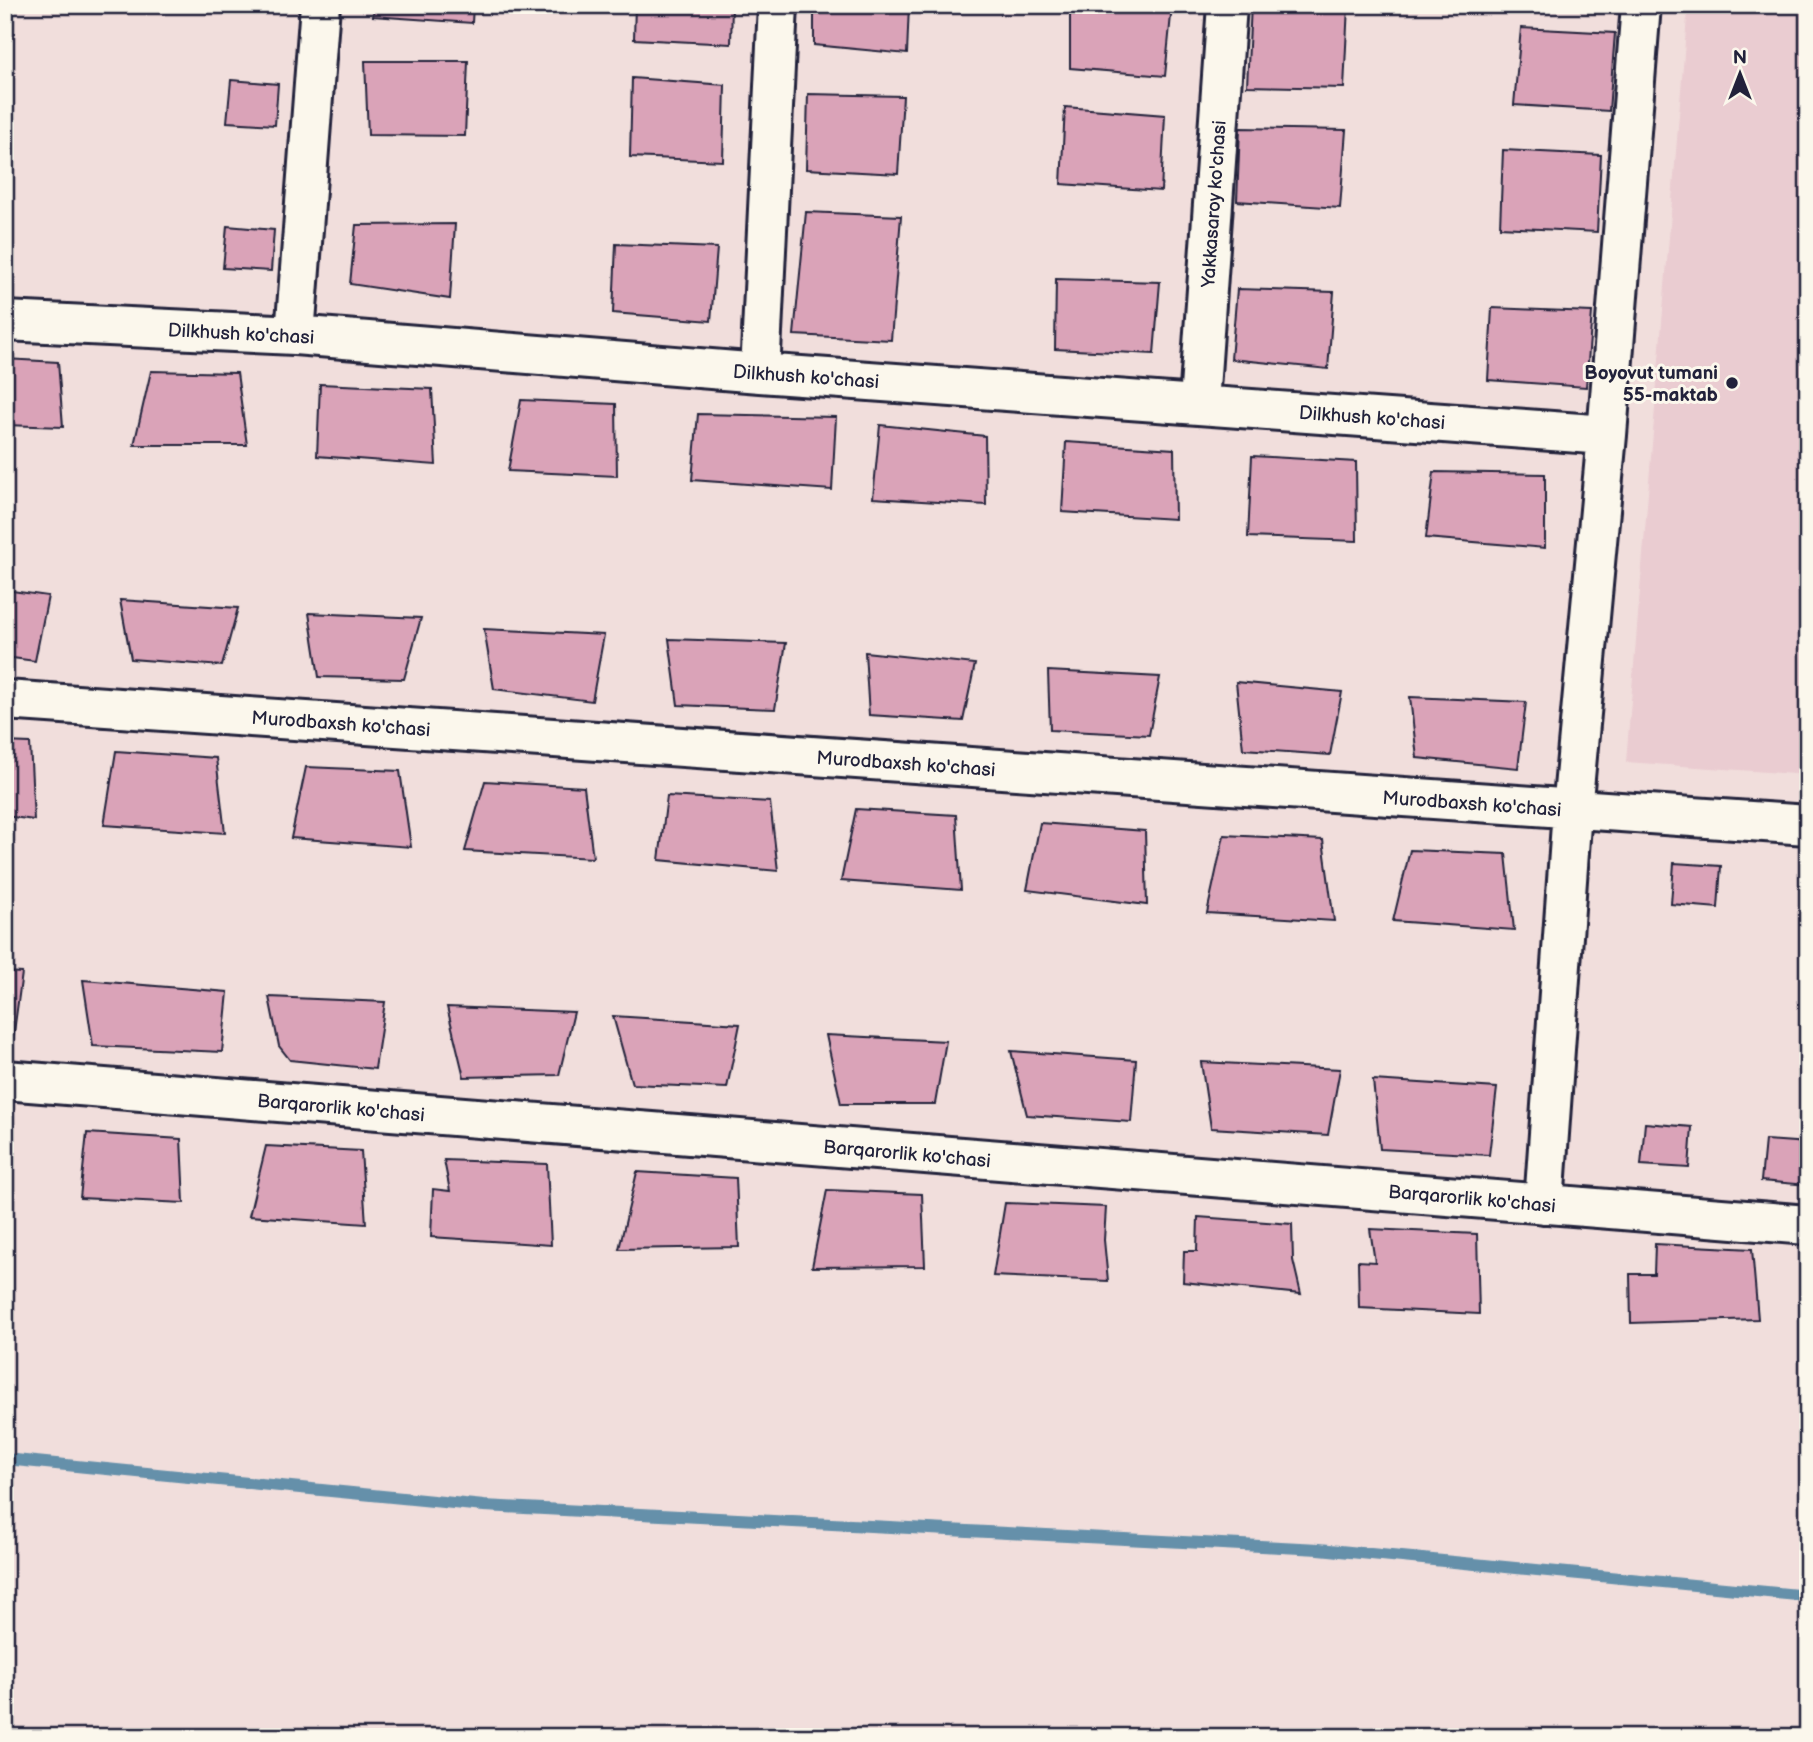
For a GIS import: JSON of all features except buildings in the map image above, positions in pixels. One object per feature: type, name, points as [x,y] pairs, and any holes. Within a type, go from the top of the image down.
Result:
[{"type":"street","points":[[295,335],[320,5]]},
{"type":"street","points":[[760,373],[778,5]]},
{"type":"street","name":"Yakkasaroy ko'chasi","points":[[1199,404],[1227,5]]},
{"type":"street","points":[[1544,1204],[1572,810],[1607,435],[1641,5]]},
{"type":"street","name":"Dilkhush ko'chasi","points":[[5,321],[295,335],[760,373],[1607,435]]},
{"type":"street","name":"Murodbaxsh ko'chasi","points":[[5,699],[1808,825]]},
{"type":"street","name":"Barqarorlik ko'chasi","points":[[5,1080],[1808,1225]]},
{"type":"shaded area","name":"Boyovut tumani 55-maktab","points":[[1688,5],[1808,5],[1808,775],[1626,762]]},
{"type":"waterway","points":[[5,1459],[484,1506],[1319,1549],[1808,1596]]},
{"type":"place","name":"Boyovut tumani 55-maktab","points":[[1732,383]]}]
